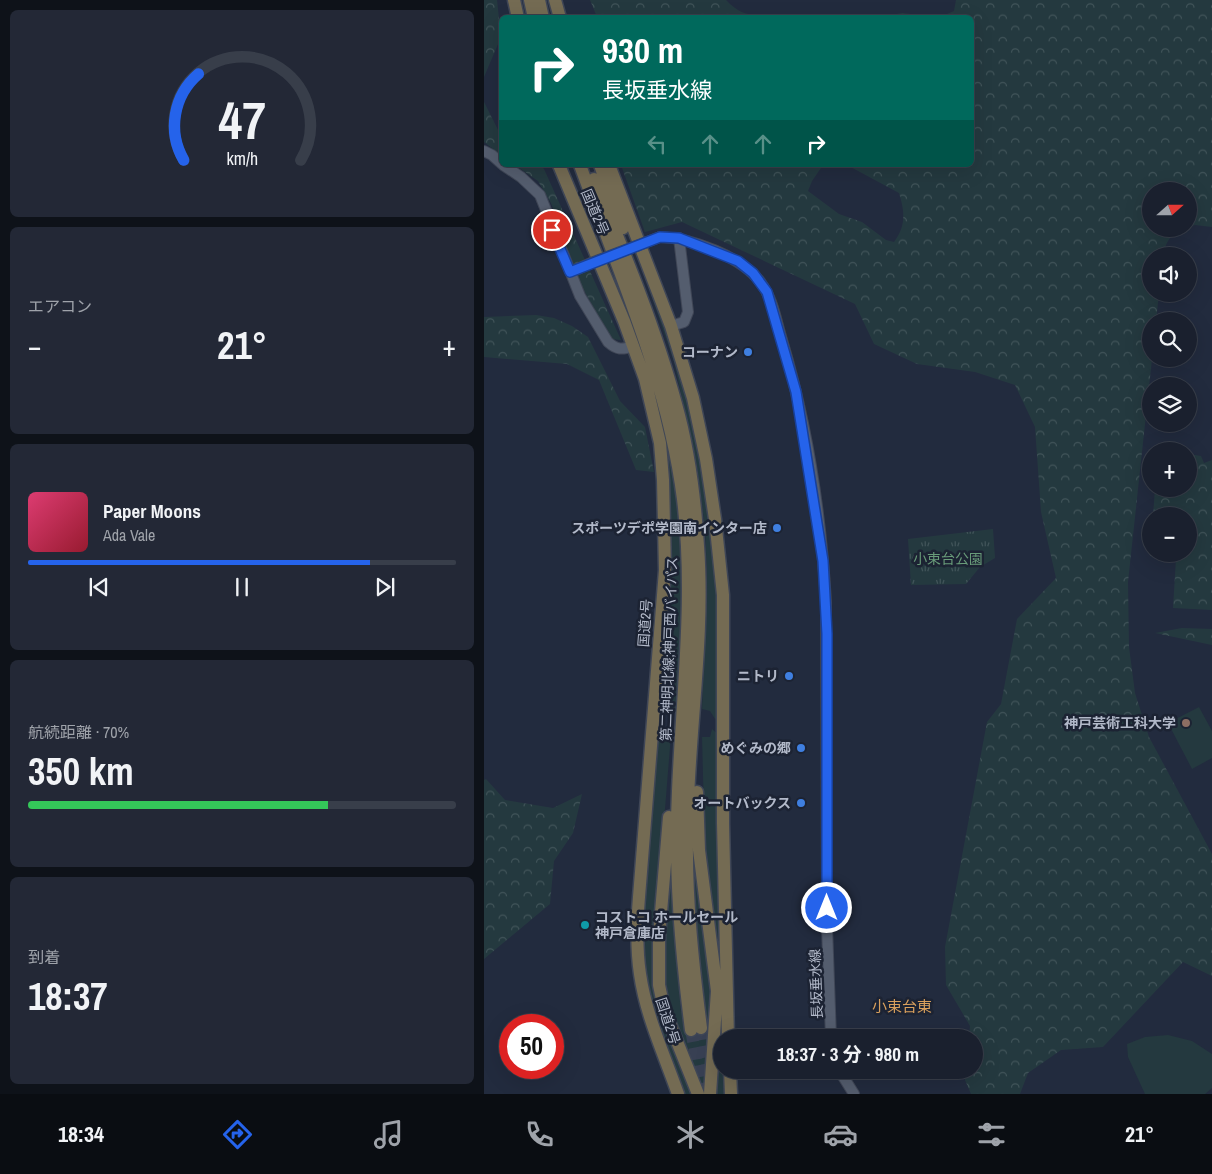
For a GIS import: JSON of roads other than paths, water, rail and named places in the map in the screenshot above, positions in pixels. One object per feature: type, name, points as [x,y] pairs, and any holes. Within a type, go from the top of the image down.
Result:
[{"type":"highway","points":[[514,0],[516,15]]},
{"type":"highway","points":[[530,0],[533,15]]},
{"type":"highway","points":[[540,0],[542,15]]},
{"type":"highway","points":[[554,0],[557,15]]},
{"type":"highway","name":"国道2号","points":[[560,167],[634,346],[645,380],[660,443],[666,521],[665,570],[638,897],[637,946],[639,972],[647,1008],[678,1094]]},
{"type":"highway","points":[[568,167],[585,209],[645,338]]},
{"type":"highway","name":"第二神明北線;神戸西バイパス","points":[[581,167],[645,338],[668,413],[682,492],[687,548],[686,648],[676,863],[681,951],[696,1029],[687,836],[699,598],[698,547],[689,464],[677,405],[633,277],[589,167]]},
{"type":"highway","points":[[601,167],[664,348],[677,405]]},
{"type":"highway","name":"国道2号","points":[[610,167],[671,326],[693,398],[706,459],[722,580],[725,724],[723,823],[728,1029]]},
{"type":"highway","points":[[686,648],[662,893],[657,965],[664,1009],[698,1094]]},
{"type":"highway","points":[[695,700],[697,826],[717,991],[710,1094]]},
{"type":"highway","points":[[730,1079],[731,1094]]},
{"type":"main road","points":[[484,151],[492,155],[499,162]]},
{"type":"main road","points":[[505,167],[521,177],[540,196],[580,296],[608,342],[614,348],[623,350],[634,346]]},
{"type":"main road","name":"長坂垂水線","points":[[570,272],[660,237],[679,238],[738,261],[762,284],[771,302],[798,401],[823,561],[826,602],[827,927],[831,1029]]},
{"type":"main road","points":[[671,326],[684,322],[688,312],[679,238]]},
{"type":"main road","points":[[845,1079],[854,1094]]},
{"type":"tunnel","points":[[701,1028],[709,1075]]},
{"type":"tunnel","points":[[691,1030],[703,1094]]},
{"type":"place","name":"コーナン","points":[[748,352]]},
{"type":"place","name":"スポーツデポ学園南インター店","points":[[777,528]]},
{"type":"place","name":"ニトリ","points":[[789,676]]},
{"type":"place","name":"神戸芸術工科大学","points":[[1186,723]]},
{"type":"place","name":"めぐみの郷","points":[[801,748]]},
{"type":"place","name":"オートバックス","points":[[801,803]]},
{"type":"place","name":"コストコ ホールセール 神戸倉庫店","points":[[585,925]]},
{"type":"district","name":"小束台東","points":[[902,1007]]},
{"type":"park label","name":"小束台公園","points":[[948,559]]}]
